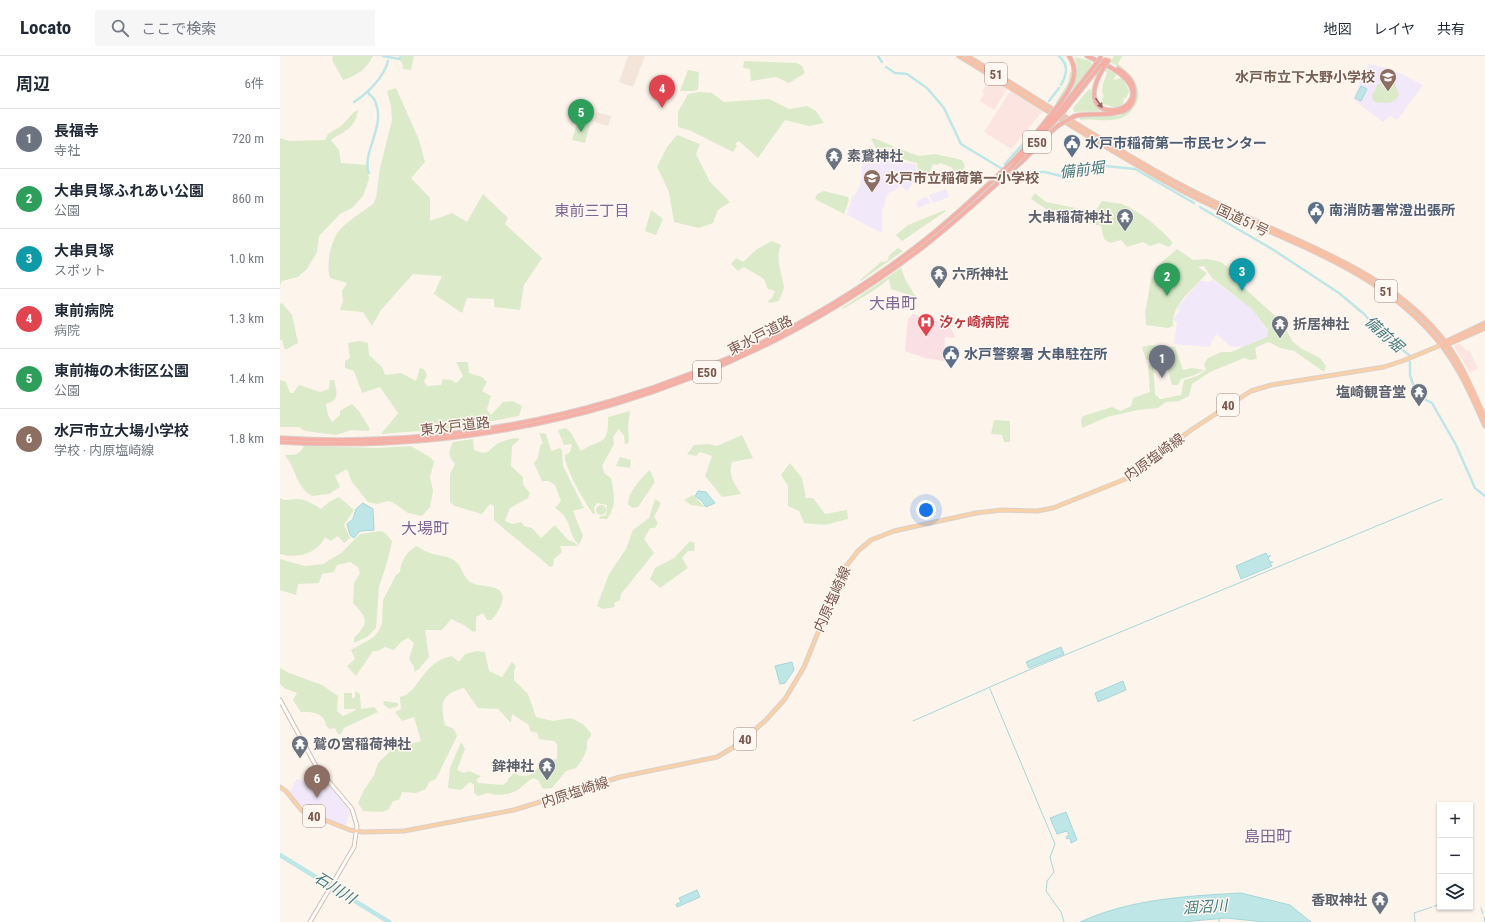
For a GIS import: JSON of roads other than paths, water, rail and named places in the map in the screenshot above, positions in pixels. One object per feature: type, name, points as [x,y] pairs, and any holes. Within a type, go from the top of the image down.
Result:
[{"type":"highway","name":"国道51号","points":[[959,56],[1177,188],[1336,262],[1370,280],[1405,306],[1441,345],[1463,380],[1485,425]]},
{"type":"highway","name":"国道51号","points":[[967,56],[1176,183],[1368,274],[1408,303],[1446,343],[1464,372],[1485,418]]},
{"type":"highway","points":[[1061,109],[1074,76],[1074,68],[1069,56]]},
{"type":"highway","points":[[1087,56],[1114,69],[1128,81],[1132,93],[1131,99],[1126,106],[1118,111],[1105,110],[1098,104],[1095,98],[1095,85],[1100,66],[1105,58],[1111,56]]},
{"type":"highway","points":[[1007,172],[1018,165],[1056,126],[1075,116],[1088,113],[1119,113],[1127,108],[1133,99],[1134,89],[1125,73],[1092,56]]},
{"type":"highway","name":"東水戸道路","points":[[280,442],[419,442],[534,425],[601,409],[652,393],[708,372],[768,344],[820,316],[866,287],[919,250],[979,200],[1100,66],[1105,58]]},
{"type":"highway","name":"東水戸道路","points":[[477,433],[583,410],[629,396],[692,374],[755,346],[804,320],[865,283],[914,248],[995,182],[1007,172],[1061,109]]},
{"type":"highway","points":[[1446,343],[1485,323]]},
{"type":"highway","points":[[1441,345],[1485,328]]},
{"type":"highway","name":"東水戸道路","points":[[280,438],[299,441]]},
{"type":"main road","name":"内原塩崎線","points":[[280,787],[286,790],[302,811],[357,831],[414,830],[524,808],[620,778],[712,759],[737,746],[765,722],[788,695],[804,667],[844,569],[854,555],[871,540],[894,531],[976,513],[1002,510],[1037,511],[1053,508],[1128,478],[1191,430],[1251,391],[1270,385],[1384,367],[1441,345]]},
{"type":"main road","points":[[280,700],[316,766],[352,809],[356,819],[357,831],[354,847],[310,922]]},
{"type":"water","points":[[1361,86],[1367,89],[1361,101],[1355,98]]},
{"type":"water","points":[[698,491],[706,492],[715,503],[706,507],[702,501],[695,496]]},
{"type":"water","points":[[363,503],[373,509],[374,530],[360,531],[354,538],[350,535],[347,524],[353,519],[356,509]]},
{"type":"water","points":[[1266,553],[1268,557],[1271,555],[1268,558],[1270,562],[1273,562],[1270,563],[1272,566],[1241,579],[1236,566]]},
{"type":"water","points":[[1061,647],[1064,654],[1029,668],[1026,662]]},
{"type":"water","points":[[792,662],[794,670],[785,683],[780,684],[775,666]]},
{"type":"water","points":[[1123,681],[1126,690],[1098,702],[1095,693]]},
{"type":"water","points":[[1066,812],[1077,840],[1071,843],[1070,838],[1067,839],[1066,837],[1069,835],[1067,831],[1057,834],[1050,818]]},
{"type":"water","points":[[697,890],[700,897],[677,907],[676,904],[681,902],[679,898]]},
{"type":"water","name":"涸沼川","points":[[1241,893],[1290,905],[1311,922],[1265,922],[1226,918],[1181,922],[1080,922],[1119,908],[1159,900],[1180,897]]},
{"type":"waterway","points":[[383,56],[399,59],[401,56]]},
{"type":"waterway","name":"備前堀","points":[[878,56],[882,62]]},
{"type":"waterway","points":[[1059,56],[1066,66],[1065,77],[1061,85]]},
{"type":"waterway","points":[[354,102],[375,84],[383,73],[388,61]]},
{"type":"waterway","name":"備前堀","points":[[886,67],[895,73],[907,74],[927,88],[944,108],[961,144],[1004,170]]},
{"type":"waterway","points":[[1049,101],[1059,88]]},
{"type":"waterway","points":[[368,92],[375,100],[378,114],[378,121],[369,152],[367,167],[369,173]]},
{"type":"waterway","points":[[1005,164],[1033,133]]},
{"type":"waterway","name":"備前堀","points":[[1011,172],[1045,172],[1061,176],[1105,166],[1135,169],[1194,203]]},
{"type":"waterway","name":"備前堀","points":[[1200,207],[1272,249],[1339,293],[1364,314],[1377,329],[1409,355]]},
{"type":"waterway","name":"備前堀","points":[[1410,362],[1410,375],[1415,390],[1422,398],[1432,403],[1456,445],[1475,488],[1485,496]]},
{"type":"waterway","points":[[913,721],[1031,669],[1442,499]]},
{"type":"waterway","points":[[990,689],[1055,844],[1050,857],[1054,872],[1047,881],[1046,891],[1061,912],[1064,922]]},
{"type":"waterway","name":"石川川","points":[[280,855],[389,922]]},
{"type":"waterway","points":[[1415,922],[1414,913],[1432,907]]},
{"type":"waterway","points":[[1481,908],[1483,914]]},
{"type":"waterway","points":[[1484,917],[1485,922]]},
{"type":"place","name":"水戸市立下大野小学校","points":[[1388,92]]},
{"type":"place","name":"東前病院","points":[[662,108]]},
{"type":"place","name":"東前梅の木街区公園","points":[[581,132]]},
{"type":"place","name":"水戸市稲荷第一市民センター","points":[[1072,158]]},
{"type":"place","name":"素鵞神社","points":[[834,171]]},
{"type":"place","name":"水戸市立稲荷第一小学校","points":[[872,193]]},
{"type":"place","name":"南消防署常澄出張所","points":[[1316,225]]},
{"type":"place","name":"大串稲荷神社","points":[[1125,232]]},
{"type":"place","name":"六所神社","points":[[939,289]]},
{"type":"place","name":"大串貝塚","points":[[1242,291]]},
{"type":"place","name":"大串貝塚ふれあい公園","points":[[1167,296]]},
{"type":"place","name":"汐ヶ崎病院","points":[[926,337]]},
{"type":"place","name":"折居神社","points":[[1280,339]]},
{"type":"place","name":"水戸警察署 大串駐在所","points":[[951,369]]},
{"type":"place","name":"長福寺","points":[[1162,378]]},
{"type":"place","name":"塩崎観音堂","points":[[1419,407]]},
{"type":"place","name":"鷲の宮稲荷神社","points":[[300,759]]},
{"type":"place","name":"鉾神社","points":[[547,781]]},
{"type":"place","name":"水戸市立大場小学校","points":[[317,798]]},
{"type":"place","name":"香取神社","points":[[1380,915]]},
{"type":"district","name":"東前三丁目","points":[[592,211]]},
{"type":"district","name":"大串町","points":[[893,303]]},
{"type":"district","name":"大場町","points":[[425,528]]},
{"type":"district","name":"島田町","points":[[1268,836]]}]
